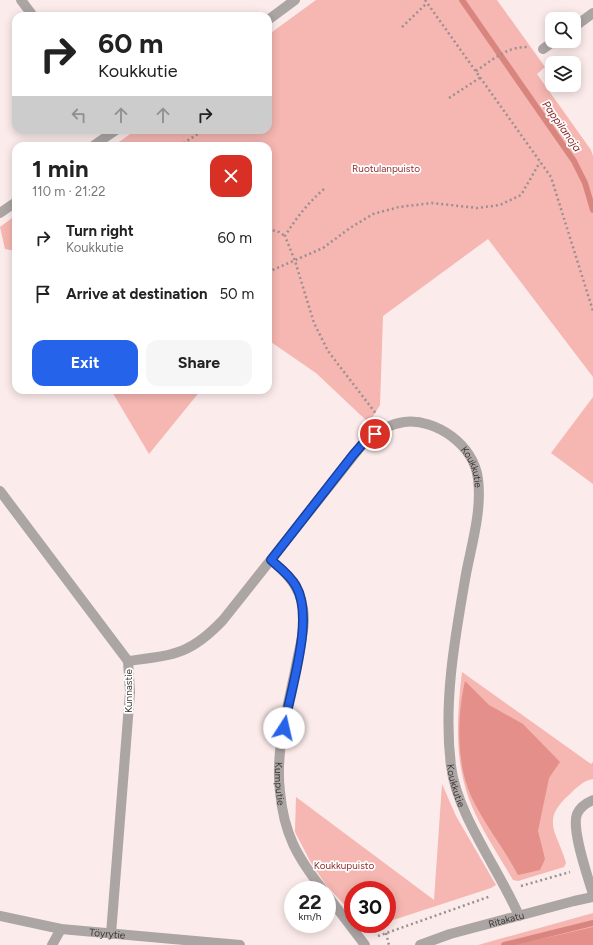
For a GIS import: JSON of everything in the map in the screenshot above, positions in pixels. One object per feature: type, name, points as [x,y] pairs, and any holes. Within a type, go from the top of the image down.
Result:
[{"type":"street","points":[[21,0],[30,12]]},
{"type":"street","points":[[272,17],[295,0]]},
{"type":"street","points":[[581,21],[593,13]]},
{"type":"street","points":[[98,142],[110,134]]},
{"type":"street","points":[[0,213],[12,205]]},
{"type":"street","name":"Koukkutie","points":[[128,661],[178,653],[195,645],[209,635],[223,620],[353,455],[366,440],[383,428],[402,422],[430,424],[457,441],[468,453],[476,470],[479,495],[451,669],[449,724],[451,767],[460,802],[508,890],[519,916]]},
{"type":"street","name":"Kunnastie","points":[[0,492],[128,661],[130,692],[111,934]]},
{"type":"street","name":"Kumputie","points":[[271,560],[286,573],[296,587],[302,601],[304,616],[303,634],[286,714],[279,767],[280,791],[283,816],[290,840],[302,864],[316,881]]},
{"type":"street","points":[[593,800],[580,808],[576,815],[577,835],[593,896]]},
{"type":"street","name":"Ritakatu","points":[[420,945],[450,934],[593,896]]},
{"type":"street","points":[[336,908],[364,944]]},
{"type":"street","name":"Töyrytie","points":[[0,916],[61,929],[240,945]]},
{"type":"street","points":[[52,945],[61,929]]},
{"type":"path","points":[[402,27],[426,1],[551,177],[593,311]]},
{"type":"path","points":[[476,71],[507,51],[521,47],[543,49]]},
{"type":"path","points":[[449,98],[481,77]]},
{"type":"path","points":[[185,142],[198,134]]},
{"type":"path","points":[[272,270],[323,248],[350,228],[373,214],[398,207],[432,203],[477,208],[500,205],[521,194],[540,162]]},
{"type":"path","points":[[285,236],[295,220],[313,198],[324,189]]},
{"type":"path","points":[[272,230],[285,236],[295,261],[314,323],[328,351],[375,411],[383,428]]},
{"type":"path","points":[[396,929],[508,890],[585,868]]},
{"type":"path","points":[[364,944],[386,933],[389,945]]},
{"type":"green space","name":"Ruotulanpuisto","points":[[316,0],[497,0],[545,67],[537,74],[545,85],[545,92],[550,92],[591,150],[593,156],[593,377],[488,239],[383,316],[380,405],[369,423],[316,373],[272,343],[272,142],[119,142],[130,134],[272,134],[272,32]]},
{"type":"green space","points":[[12,218],[12,250],[5,249],[0,227]]},
{"type":"green space","points":[[113,394],[198,394],[149,454]]},
{"type":"green space","points":[[593,397],[593,484],[551,453]]},
{"type":"green space","points":[[462,672],[591,764],[593,762],[593,779],[586,781],[575,789],[561,803],[555,812],[553,827],[566,863],[564,867],[518,881],[513,880],[478,820],[464,784],[459,752],[458,720]]},
{"type":"green space","name":"Koukkupuisto","points":[[442,784],[456,816],[496,885],[491,888],[396,919],[396,881],[344,881],[344,904],[336,896],[336,881],[323,881],[310,861],[295,832],[296,797],[434,900]]},
{"type":"green space","points":[[593,913],[593,945],[478,945]]},
{"type":"shaded area","points":[[465,681],[489,705],[523,724],[560,762],[549,778],[538,831],[545,859],[540,870],[518,875],[471,796],[463,769],[459,739],[460,709]]},
{"type":"shaded area","points":[[593,927],[593,945],[515,945]]},
{"type":"waterway","name":"Pappilanoja","points":[[462,0],[574,161],[585,183],[593,210]]},
{"type":"waterway","points":[[504,945],[593,923]]},
{"type":"route","points":[[284,728],[303,634],[304,616],[302,601],[296,587],[286,573],[271,560],[353,455],[366,440],[375,434]]}]
